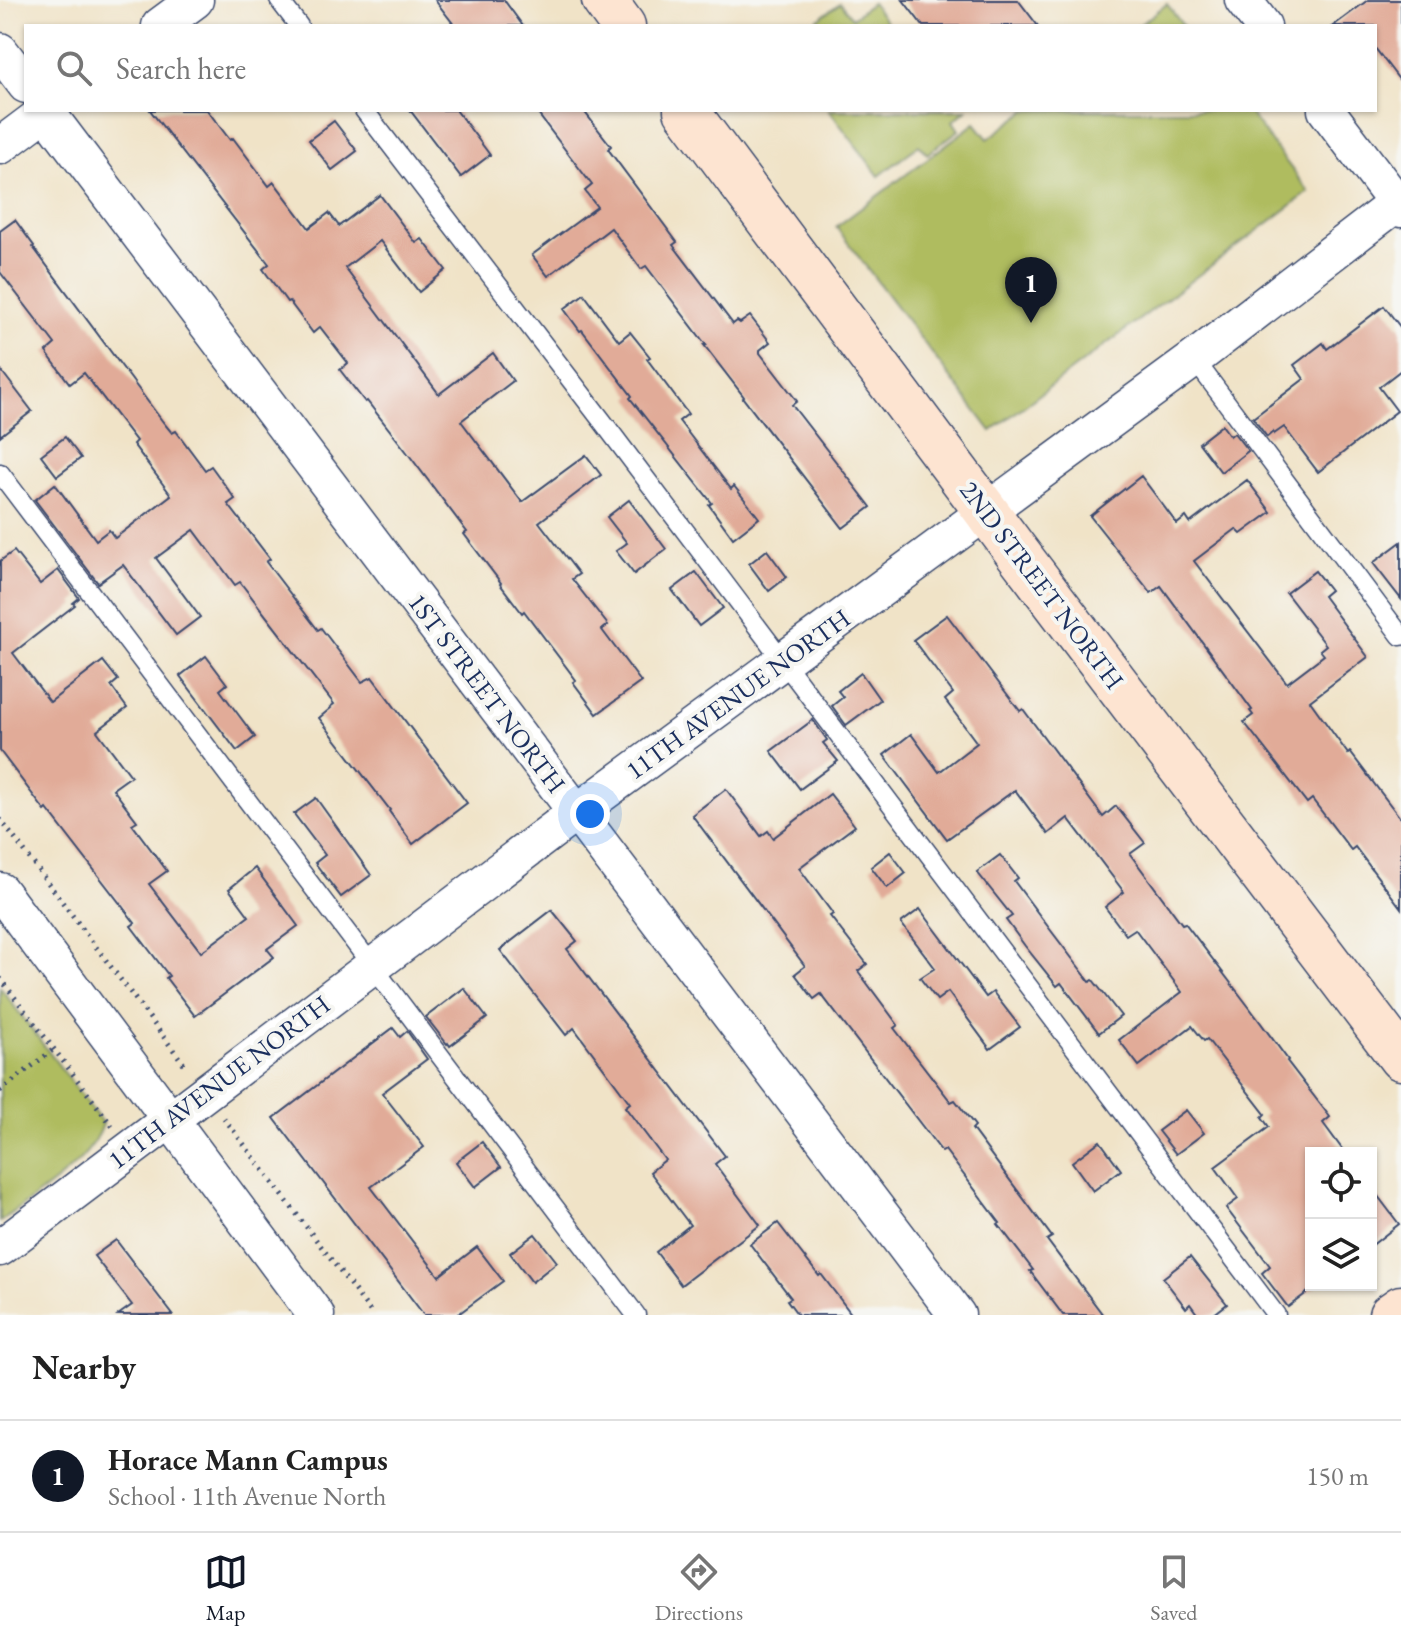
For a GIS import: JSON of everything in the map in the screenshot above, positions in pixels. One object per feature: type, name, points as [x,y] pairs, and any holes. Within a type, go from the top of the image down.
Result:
[{"type":"street","points":[[163,24],[195,0]]},
{"type":"street","points":[[604,0],[622,24]]},
{"type":"street","points":[[1243,0],[1261,24]]},
{"type":"street","name":"1ST STREET NORTH","points":[[0,51],[24,82]]},
{"type":"street","points":[[0,146],[33,112]]},
{"type":"street","name":"1ST STREET NORTH","points":[[47,112],[957,1315]]},
{"type":"street","name":"2ND STREET NORTH","points":[[687,112],[1401,1058]]},
{"type":"street","points":[[1328,112],[1400,204]]},
{"type":"street","name":"11TH AVENUE NORTH","points":[[0,1248],[577,812],[783,663],[1400,204]]},
{"type":"street","points":[[0,891],[316,1315]]},
{"type":"street","points":[[1391,1315],[1401,1308]]},
{"type":"lane","points":[[279,0],[297,24]]},
{"type":"lane","points":[[366,112],[1276,1315]]},
{"type":"lane","points":[[1194,359],[1401,636]]},
{"type":"lane","points":[[0,473],[636,1315]]},
{"type":"path","points":[[0,978],[130,1150]]},
{"type":"path","points":[[0,1091],[54,1049]]},
{"type":"green space","points":[[840,3],[852,18],[872,3],[888,24],[812,24]]},
{"type":"green space","points":[[1167,4],[1182,24],[1141,24]]},
{"type":"green space","points":[[831,112],[964,112],[953,121],[959,130],[927,154],[919,145],[879,176]]},
{"type":"green space","points":[[1024,112],[1249,112],[1309,192],[991,431],[836,227],[975,123],[988,139]]},
{"type":"green space","points":[[0,987],[103,1124],[74,1166],[0,1222]]},
{"type":"building","points":[[435,0],[504,0],[522,24],[453,24]]},
{"type":"building","points":[[903,0],[1018,0],[1036,24],[921,24]]},
{"type":"building","points":[[1368,0],[1401,0],[1401,82],[1377,51],[1377,24],[1336,24]]},
{"type":"building","points":[[152,112],[209,112],[230,140],[233,138],[269,186],[274,182],[309,228],[329,213],[339,226],[380,195],[416,243],[422,239],[446,270],[419,292],[380,241],[345,268],[439,394],[493,353],[513,381],[461,421],[522,502],[586,455],[601,475],[539,522],[579,574],[572,579],[608,625],[602,630],[641,682],[597,714],[573,682],[576,680],[464,534],[467,532],[340,370],[348,363],[320,327],[313,333],[287,302],[263,269],[269,264]]},
{"type":"building","points":[[412,112],[458,112],[490,155],[461,177]]},
{"type":"building","points":[[537,112],[585,112],[677,242],[673,245],[733,324],[750,316],[770,342],[760,353],[797,401],[792,405],[871,507],[843,528],[646,266],[641,269],[611,228],[548,276],[532,255],[597,207],[585,191],[592,185]]},
{"type":"building","points":[[334,121],[357,151],[332,170],[309,140]]},
{"type":"building","points":[[15,220],[163,422],[172,433],[176,431],[205,470],[211,466],[235,499],[228,504],[270,559],[266,562],[318,630],[321,628],[362,682],[372,677],[467,803],[413,844],[319,718],[334,704],[240,582],[235,585],[194,530],[156,558],[200,617],[176,635],[123,565],[98,583],[35,500],[55,484],[96,540],[109,530],[115,538],[171,495],[133,444],[136,441],[84,373],[70,384],[46,352],[55,344],[0,272],[0,231]]},
{"type":"building","points":[[584,294],[619,341],[630,332],[650,357],[647,359],[688,414],[679,421],[731,489],[734,486],[759,518],[733,538],[709,505],[712,503],[564,309]]},
{"type":"building","points":[[1384,306],[1401,328],[1401,370],[1379,387],[1397,411],[1318,472],[1284,427],[1267,437],[1253,418],[1304,379],[1294,365],[1323,343],[1327,349]]},
{"type":"building","points":[[0,369],[32,411],[0,436]]},
{"type":"building","points":[[1222,425],[1230,436],[1234,433],[1248,451],[1221,472],[1199,443]]},
{"type":"building","points":[[65,437],[81,458],[57,476],[41,455]]},
{"type":"building","points":[[1141,476],[1177,524],[1186,517],[1190,523],[1247,480],[1271,512],[1241,534],[1236,529],[1194,561],[1287,683],[1324,655],[1320,650],[1326,645],[1286,593],[1315,571],[1330,590],[1323,596],[1368,657],[1310,701],[1401,819],[1401,908],[1355,847],[1351,850],[1312,799],[1307,803],[1244,722],[1253,715],[1252,710],[1161,586],[1151,593],[1090,516]]},
{"type":"building","points":[[629,500],[666,549],[634,574],[616,551],[627,543],[607,517]]},
{"type":"building","points":[[1401,542],[1401,599],[1373,563]]},
{"type":"building","points":[[767,550],[787,577],[769,591],[749,564]]},
{"type":"building","points":[[14,551],[40,584],[58,570],[79,598],[73,603],[75,605],[13,653],[50,702],[103,661],[118,680],[111,686],[127,708],[97,731],[131,776],[113,789],[137,821],[132,824],[167,871],[149,884],[201,952],[249,916],[229,889],[255,868],[298,926],[267,949],[274,957],[195,1016],[131,926],[135,923],[0,751],[0,561]]},
{"type":"building","points":[[696,572],[723,608],[699,626],[672,590]]},
{"type":"building","points":[[947,615],[1020,711],[1023,709],[1103,817],[1116,806],[1145,843],[1130,854],[1330,1117],[1323,1123],[1341,1147],[1305,1147],[1305,1291],[1309,1291],[1288,1307],[1262,1273],[1270,1266],[1226,1208],[1238,1199],[1215,1167],[1269,1127],[1262,1117],[1265,1114],[1207,1039],[1204,1041],[1192,1026],[1139,1066],[1119,1040],[1182,992],[1135,929],[1126,935],[1105,907],[1124,892],[1068,818],[1048,834],[1015,790],[947,839],[884,755],[911,734],[939,772],[977,743],[945,700],[953,693],[913,640]]},
{"type":"building","points":[[206,656],[227,684],[220,690],[255,737],[237,751],[180,676]]},
{"type":"building","points":[[861,673],[880,700],[846,725],[832,706],[843,697],[838,691]]},
{"type":"building","points":[[813,720],[827,740],[823,743],[838,761],[800,789],[771,751]]},
{"type":"building","points":[[726,789],[761,836],[768,831],[773,838],[830,794],[855,826],[799,868],[833,914],[830,916],[867,964],[858,971],[898,1025],[894,1028],[951,1102],[955,1100],[975,1126],[972,1129],[1052,1237],[1047,1240],[1103,1315],[1063,1315],[945,1150],[942,1152],[821,994],[814,999],[795,974],[805,966],[692,815]]},
{"type":"building","points":[[316,798],[371,875],[341,897],[315,863],[325,855],[294,814]]},
{"type":"building","points":[[890,852],[906,873],[887,888],[871,867]]},
{"type":"building","points":[[1000,855],[1018,878],[1014,881],[1049,928],[1090,982],[1093,980],[1121,1016],[1099,1033],[1061,983],[1057,986],[1025,946],[1006,920],[1012,916],[977,872]]},
{"type":"building","points":[[920,909],[986,997],[993,992],[1020,1027],[990,1049],[948,992],[937,1000],[920,978],[935,968],[901,923]]},
{"type":"building","points":[[552,910],[577,941],[567,949],[725,1156],[715,1164],[760,1225],[681,1285],[656,1252],[690,1225],[650,1172],[665,1160],[625,1107],[630,1103],[574,1028],[566,1035],[500,950]]},
{"type":"building","points":[[464,988],[487,1018],[450,1046],[426,1017]]},
{"type":"building","points":[[393,1028],[400,1037],[407,1031],[427,1059],[382,1093],[424,1147],[371,1187],[439,1276],[477,1247],[503,1281],[457,1315],[424,1315],[274,1118]]},
{"type":"building","points":[[1186,1110],[1204,1133],[1176,1154],[1158,1131]]},
{"type":"building","points":[[1100,1141],[1121,1170],[1093,1191],[1072,1162]]},
{"type":"building","points":[[482,1142],[501,1167],[475,1187],[456,1162]]},
{"type":"building","points":[[1377,1195],[1399,1224],[1377,1241]]},
{"type":"building","points":[[778,1223],[852,1315],[798,1315],[787,1300],[791,1298],[750,1244]]},
{"type":"building","points":[[535,1234],[557,1262],[532,1282],[510,1253]]},
{"type":"building","points":[[116,1240],[173,1315],[118,1315],[132,1305],[94,1256]]},
{"type":"building","points":[[1190,1257],[1227,1304],[1213,1315],[1198,1315],[1190,1304],[1186,1308],[1163,1278]]},
{"type":"place","name":"Horace Mann Campus","points":[[1031,323]]}]
